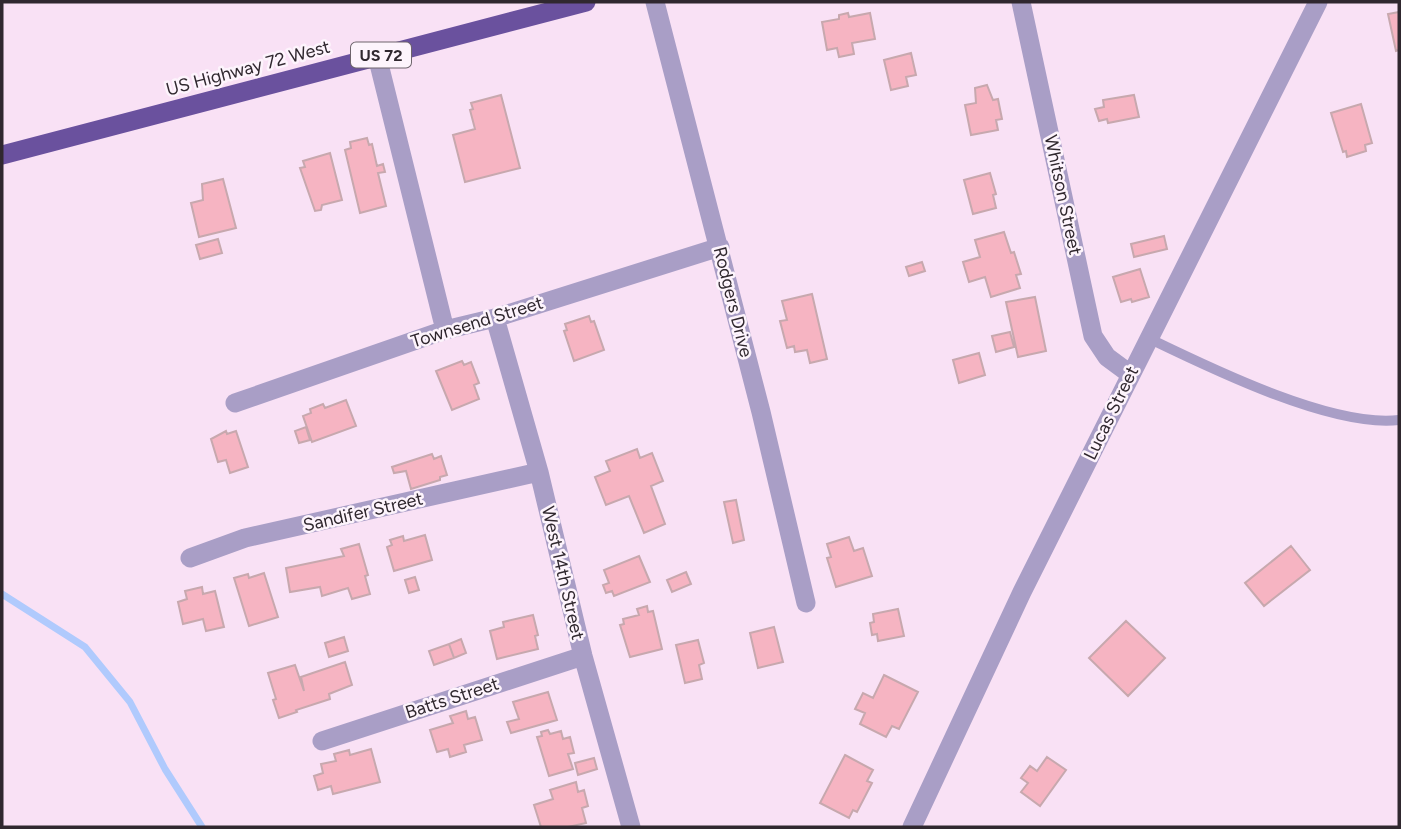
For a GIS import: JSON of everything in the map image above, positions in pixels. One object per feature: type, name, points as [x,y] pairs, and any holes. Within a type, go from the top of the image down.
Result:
[{"type":"highway","name":"US Highway 72 West","points":[[2,155],[586,2]]},
{"type":"street","name":"Rodgers Drive","points":[[655,2],[720,247],[806,603]]},
{"type":"street","name":"Whitson Street","points":[[1021,2],[1093,336],[1107,357],[1130,374]]},
{"type":"street","name":"Lucas Street","points":[[912,827],[1022,592],[1318,2]]},
{"type":"street","points":[[377,56],[445,330]]},
{"type":"street","name":"Townsend Street","points":[[235,402],[445,330],[495,318],[720,247]]},
{"type":"street","name":"West 14th Street","points":[[495,318],[539,472],[583,656],[631,827]]},
{"type":"street","name":"Sandifer Street","points":[[190,558],[245,538],[539,472]]},
{"type":"street","name":"Batts Street","points":[[322,741],[583,656]]},
{"type":"lane","points":[[1148,338],[1307,406],[1381,422],[1399,420]]},
{"type":"building","points":[[1399,12],[1399,50],[1396,51],[1388,14]]},
{"type":"building","points":[[848,13],[849,17],[870,13],[875,39],[852,43],[854,54],[839,57],[837,48],[827,50],[822,22],[839,19],[839,15]]},
{"type":"building","points":[[911,53],[916,75],[906,77],[908,86],[891,90],[884,60]]},
{"type":"building","points":[[987,85],[993,100],[998,99],[1002,119],[996,120],[998,130],[971,135],[965,105],[976,103],[975,88]]},
{"type":"building","points":[[501,95],[520,168],[465,182],[453,135],[475,129],[471,103]]},
{"type":"building","points":[[1134,95],[1139,117],[1108,123],[1107,119],[1099,121],[1095,109],[1104,107],[1103,100]]},
{"type":"building","points":[[1361,104],[1372,143],[1365,145],[1366,151],[1347,157],[1331,113]]},
{"type":"building","points":[[367,138],[369,145],[372,144],[377,166],[383,164],[385,172],[378,173],[386,206],[360,213],[345,150],[351,148],[350,142]]},
{"type":"building","points":[[330,153],[342,200],[322,205],[321,210],[315,211],[300,168],[305,167],[303,161]]},
{"type":"building","points":[[990,173],[996,194],[993,195],[996,208],[973,214],[964,180]]},
{"type":"building","points":[[223,179],[236,228],[199,237],[191,203],[203,200],[202,184]]},
{"type":"building","points":[[1004,232],[1021,274],[1016,275],[1020,288],[991,297],[985,277],[969,282],[963,262],[980,257],[975,240]]},
{"type":"building","points":[[1164,236],[1167,249],[1134,257],[1131,244]]},
{"type":"building","points":[[218,239],[222,253],[200,259],[196,245]]},
{"type":"building","points":[[922,262],[925,271],[909,276],[906,267]]},
{"type":"building","points":[[1140,269],[1149,297],[1121,302],[1113,277]]},
{"type":"building","points":[[812,294],[827,359],[810,363],[807,350],[795,352],[794,346],[787,348],[780,321],[787,320],[782,301]]},
{"type":"building","points":[[1035,297],[1046,351],[1018,357],[1006,302]]},
{"type":"building","points":[[589,316],[591,322],[594,321],[604,350],[574,361],[564,331],[567,330],[565,324]]},
{"type":"building","points":[[1010,332],[1014,347],[996,352],[992,336]]},
{"type":"building","points":[[979,353],[985,375],[959,383],[953,360]]},
{"type":"building","points":[[462,361],[464,365],[471,362],[479,383],[474,385],[479,399],[452,410],[436,371]]},
{"type":"building","points":[[346,400],[356,426],[312,442],[303,416],[311,413],[310,409],[323,404],[325,408]]},
{"type":"building","points":[[306,427],[310,440],[299,443],[295,431]]},
{"type":"building","points":[[226,431],[227,434],[236,431],[248,467],[230,473],[226,460],[218,462],[211,439]]},
{"type":"building","points":[[637,449],[640,458],[652,453],[663,481],[651,486],[665,524],[644,533],[629,496],[606,505],[595,477],[610,471],[606,461]]},
{"type":"building","points":[[432,454],[434,459],[441,456],[447,475],[440,477],[440,480],[411,489],[406,471],[394,473],[392,467]]},
{"type":"building","points":[[736,500],[744,540],[733,543],[724,502]]},
{"type":"building","points":[[425,535],[432,560],[394,571],[387,547],[392,545],[390,540],[403,536],[404,541]]},
{"type":"building","points":[[849,537],[854,551],[863,548],[872,576],[836,587],[827,558],[831,557],[827,544]]},
{"type":"building","points":[[359,544],[368,575],[365,576],[370,594],[352,599],[348,588],[322,596],[320,587],[290,592],[286,568],[344,556],[341,549]]},
{"type":"building","points":[[1291,546],[1310,570],[1264,606],[1245,583]]},
{"type":"building","points":[[639,556],[650,582],[614,596],[612,591],[606,593],[603,585],[609,583],[604,570]]},
{"type":"building","points":[[686,572],[691,584],[672,592],[667,580]]},
{"type":"building","points":[[264,573],[278,617],[249,626],[234,578],[248,574],[249,578]]},
{"type":"building","points":[[415,577],[419,590],[409,593],[405,580]]},
{"type":"building","points":[[202,587],[203,594],[215,591],[224,627],[206,631],[203,619],[183,624],[178,602],[187,599],[185,591]]},
{"type":"building","points":[[647,606],[648,612],[653,611],[662,649],[630,657],[620,625],[624,624],[623,619],[639,615],[637,609]]},
{"type":"building","points":[[898,609],[904,636],[878,641],[877,634],[872,635],[870,623],[874,622],[873,614]]},
{"type":"building","points":[[533,615],[538,649],[497,659],[490,631],[504,627],[503,622]]},
{"type":"building","points":[[1126,621],[1165,658],[1128,696],[1089,658]]},
{"type":"building","points":[[774,627],[783,662],[758,668],[750,633]]},
{"type":"building","points":[[344,637],[348,651],[329,657],[325,643]]},
{"type":"building","points":[[461,639],[466,653],[454,658],[449,644]]},
{"type":"building","points":[[698,640],[704,663],[699,665],[702,679],[685,683],[676,645]]},
{"type":"building","points":[[449,644],[454,658],[434,665],[429,651]]},
{"type":"building","points":[[345,662],[352,685],[329,694],[330,699],[279,718],[268,673],[295,665],[304,691],[301,677]]},
{"type":"building","points":[[884,675],[918,692],[899,729],[892,726],[886,737],[860,724],[865,713],[855,709],[863,693],[873,698]]},
{"type":"building","points":[[548,692],[557,720],[511,733],[507,722],[519,719],[513,702]]},
{"type":"building","points":[[466,711],[468,719],[475,717],[482,740],[464,745],[466,752],[450,757],[448,749],[437,752],[430,730],[453,723],[450,716]]},
{"type":"building","points":[[548,730],[550,734],[561,731],[563,739],[570,737],[574,753],[568,754],[573,769],[549,776],[537,737]]},
{"type":"building","points":[[371,749],[380,782],[333,794],[331,786],[318,790],[314,776],[323,773],[321,764],[336,761],[334,754],[349,750],[350,755]]},
{"type":"building","points":[[845,755],[873,770],[867,781],[872,783],[857,812],[853,810],[849,818],[820,803]]},
{"type":"building","points":[[1047,757],[1066,770],[1040,806],[1021,792],[1028,783],[1021,778],[1030,766],[1037,771]]},
{"type":"building","points":[[594,758],[597,769],[578,775],[575,763]]},
{"type":"building","points":[[576,782],[578,792],[584,790],[588,806],[582,808],[586,823],[568,827],[541,827],[534,805],[553,799],[550,790]]},
{"type":"waterway","points":[[2,594],[85,647],[130,702],[165,769],[202,827]]}]
